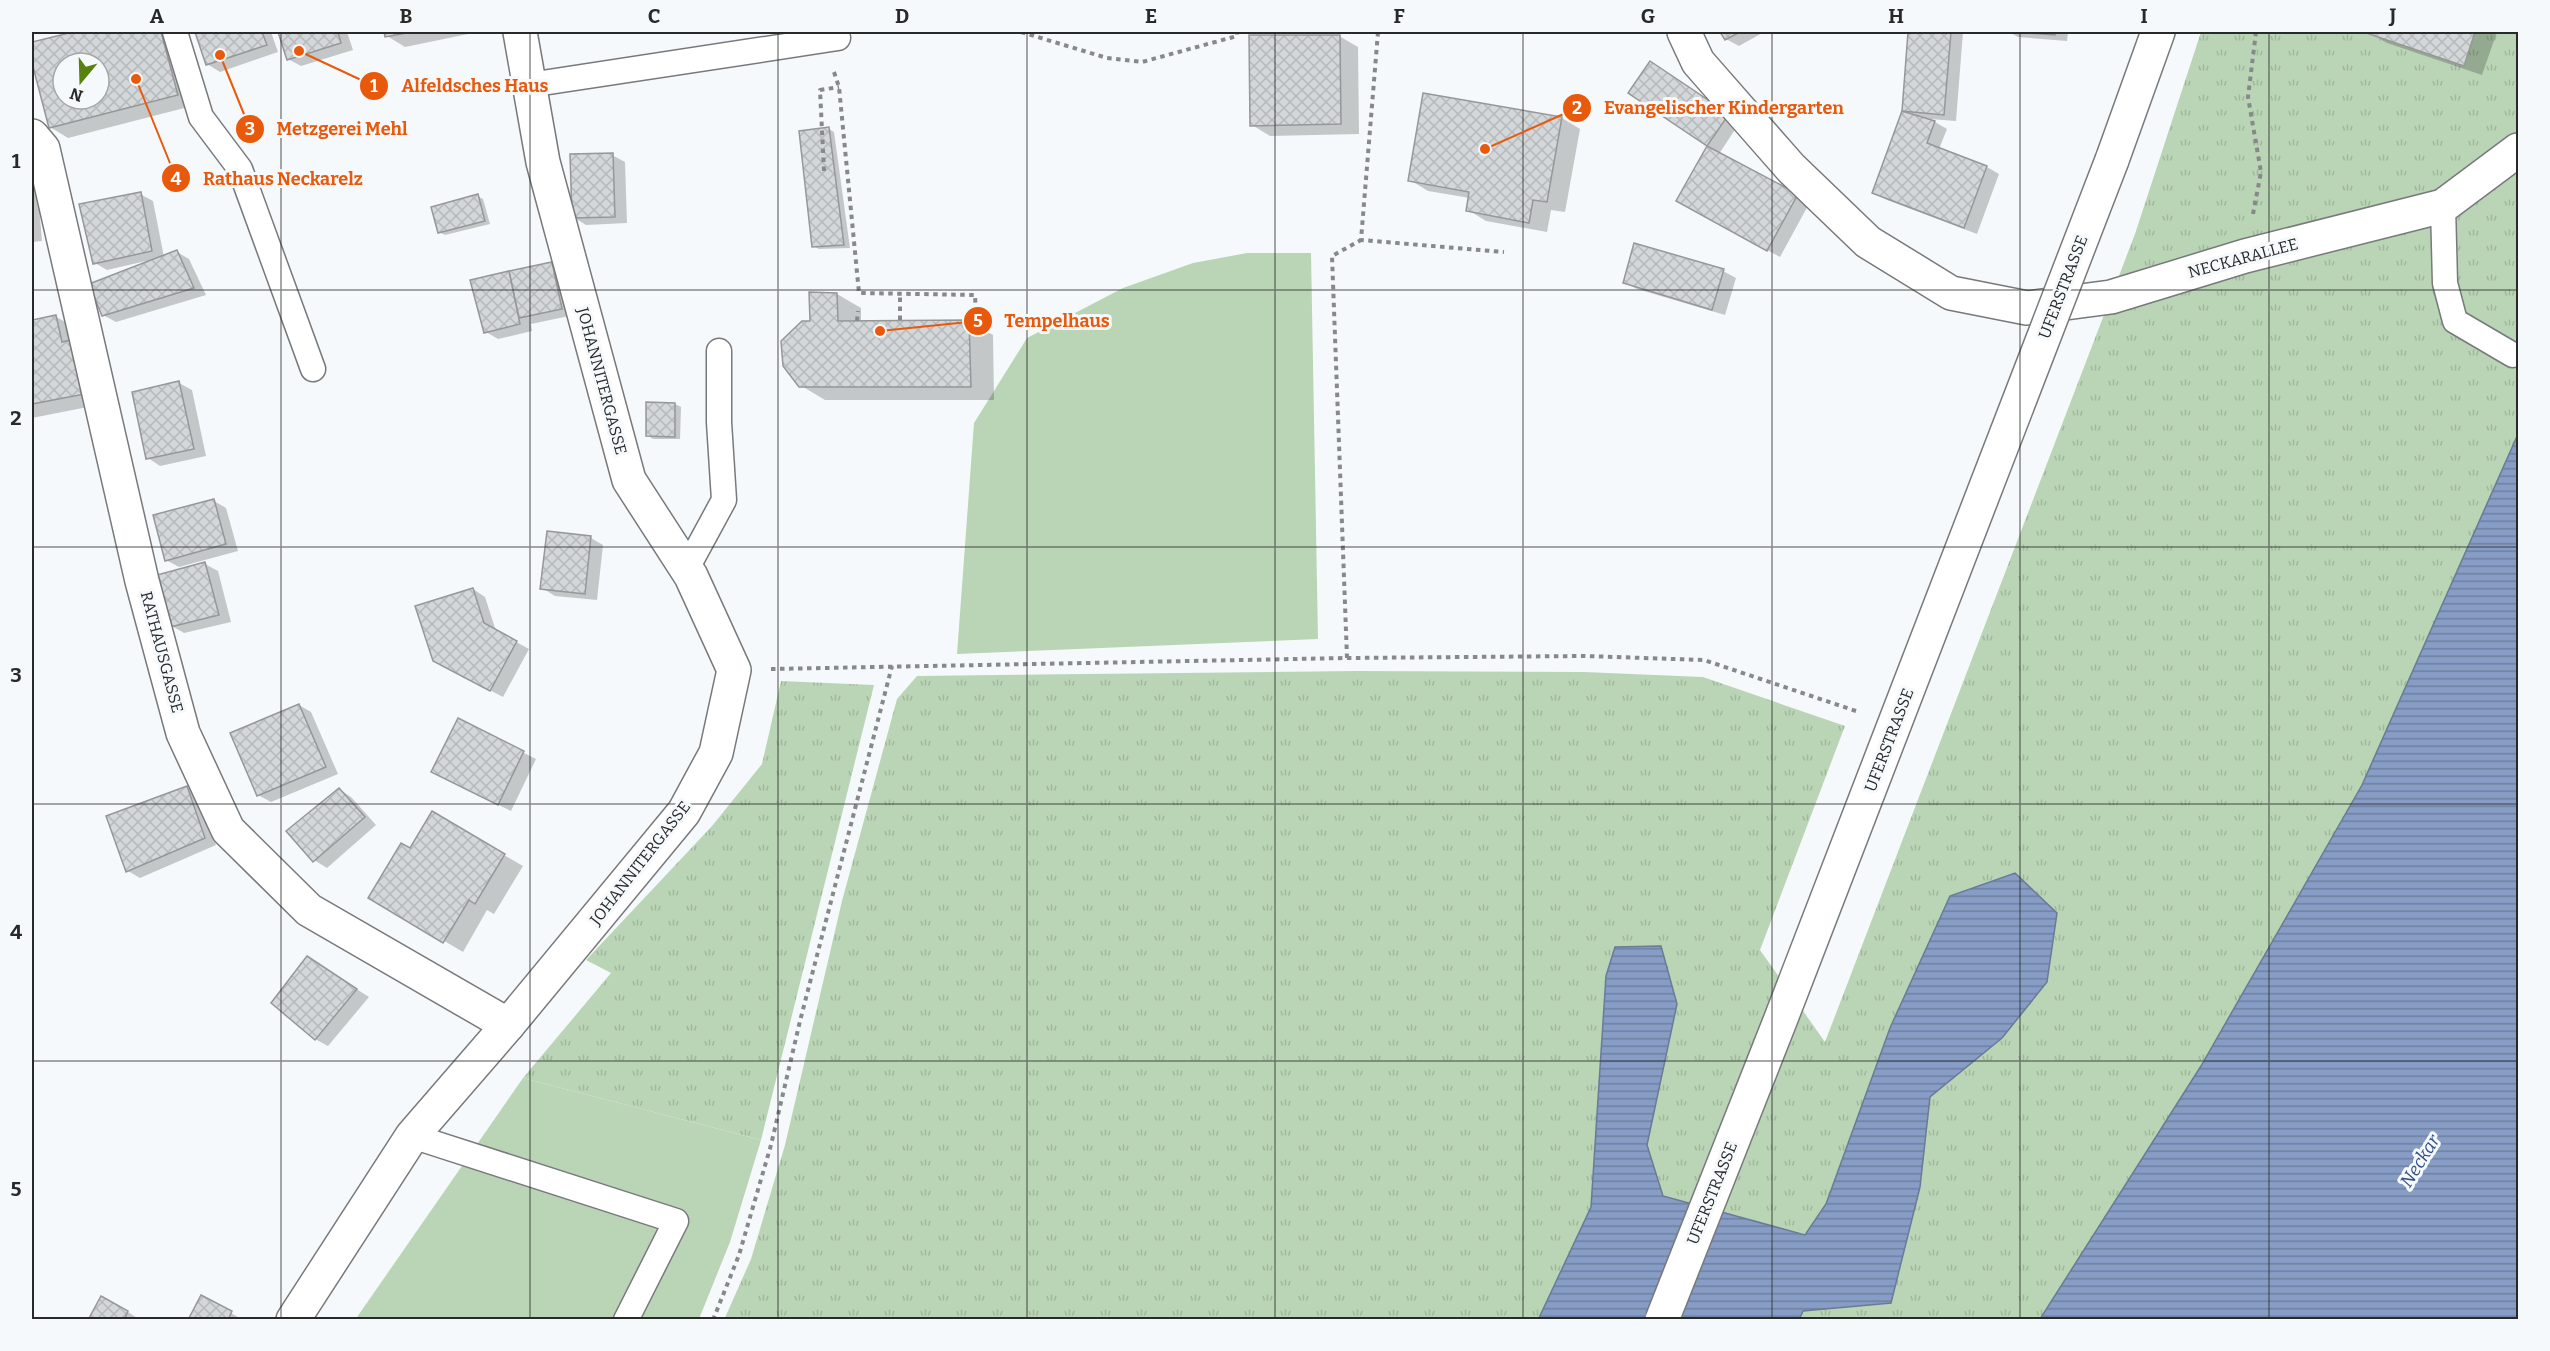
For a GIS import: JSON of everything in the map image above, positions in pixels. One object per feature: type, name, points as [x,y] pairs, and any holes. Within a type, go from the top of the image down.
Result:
[{"type":"street","name":"JOHANNITERGASSE","points":[[293,1320],[412,1136],[508,1025],[684,812],[716,753],[734,670],[686,570],[629,480],[543,162],[520,32]]},
{"type":"street","name":"NECKARALLEE","points":[[1684,32],[1698,62],[1791,168],[1868,242],[1951,293],[2026,308],[2111,297],[2245,256],[2443,206],[2518,150]]},
{"type":"street","name":"UFERSTRASSE","points":[[1662,1320],[1785,1010],[2112,160],[2158,32]]},
{"type":"street","name":"RATHAUSGASSE","points":[[32,136],[43,149],[142,581],[183,733],[228,830],[309,910],[508,1025]]},
{"type":"lane","points":[[175,32],[201,117],[240,169],[313,369]]},
{"type":"lane","points":[[530,85],[838,38]]},
{"type":"lane","points":[[2443,206],[2445,283],[2455,321],[2513,355]]},
{"type":"lane","points":[[686,570],[724,500],[718,422],[719,351]]},
{"type":"lane","points":[[412,1136],[676,1221],[626,1320]]},
{"type":"path","points":[[1021,32],[1107,58],[1142,62],[1236,36],[1237,32]]},
{"type":"path","points":[[1361,240],[1378,32]]},
{"type":"path","points":[[2245,256],[2261,172],[2248,97],[2256,32]]},
{"type":"path","points":[[824,171],[820,90],[839,87],[859,293],[975,295],[976,315]]},
{"type":"path","points":[[1347,658],[1332,256],[1361,240],[1504,252]]},
{"type":"path","points":[[900,294],[900,320]]},
{"type":"path","points":[[857,321],[858,311]]},
{"type":"path","points":[[734,670],[1347,658],[1585,656],[1704,660],[1864,714]]},
{"type":"path","points":[[713,1320],[740,1255],[771,1145],[800,1021],[892,666]]},
{"type":"green space","points":[[2201,32],[2518,32],[2518,434],[2362,785],[2201,1066],[2040,1319],[1799,1319],[1803,1311],[1891,1303],[1920,1187],[1930,1097],[2002,1038],[1950,896],[1890,1028],[1826,1204],[1805,1235],[1663,1196],[1647,1145],[1677,1004],[1606,976],[1591,1207],[1538,1319],[724,1320],[751,1259],[785,1145],[842,901],[897,699],[917,676],[1356,671],[1584,672],[1703,677],[1845,726],[1760,950],[1825,1042],[2135,234]]},
{"type":"green space","points":[[1247,253],[1311,253],[1318,639],[957,654],[974,423],[1027,338],[1123,288],[1193,263]]},
{"type":"green space","points":[[781,681],[874,685],[761,1140],[523,1078],[611,973],[586,960],[712,826],[762,764]]},
{"type":"green space","points":[[523,1078],[761,1140],[730,1242],[699,1319],[355,1320]]},
{"type":"water","name":"Neckar","points":[[2518,434],[2518,1319],[2040,1319],[2201,1066],[2362,785]]},
{"type":"water","points":[[2015,873],[2057,913],[2047,982],[2002,1038],[1930,1097],[1920,1187],[1891,1303],[1803,1311],[1799,1320],[1538,1320],[1591,1207],[1606,976],[1615,947],[1661,946],[1677,1004],[1647,1145],[1663,1196],[1805,1235],[1826,1204],[1890,1028],[1950,896]]},
{"type":"building","points":[[73,32],[161,32],[178,95],[49,128],[32,63],[32,42]]},
{"type":"building","points":[[195,32],[262,32],[267,45],[206,65]]},
{"type":"building","points":[[278,32],[338,32],[341,43],[287,60]]},
{"type":"building","points":[[384,32],[412,32],[385,37]]},
{"type":"building","points":[[1720,32],[1740,32],[1725,40]]},
{"type":"building","points":[[1908,32],[1951,32],[1944,115],[1902,111]]},
{"type":"building","points":[[2016,32],[2055,32],[2055,35]]},
{"type":"building","points":[[2367,32],[2475,32],[2464,66]]},
{"type":"building","points":[[1249,35],[1340,35],[1341,124],[1250,126]]},
{"type":"building","points":[[1650,61],[1729,114],[1707,146],[1628,93]]},
{"type":"building","points":[[1423,93],[1562,117],[1547,202],[1533,200],[1529,223],[1466,211],[1469,192],[1408,181]]},
{"type":"building","points":[[1902,111],[1935,121],[1927,143],[1987,166],[1964,228],[1872,193]]},
{"type":"building","points":[[829,127],[844,245],[812,247],[799,131]]},
{"type":"building","points":[[1707,146],[1798,194],[1767,251],[1676,201]]},
{"type":"building","points":[[613,153],[615,217],[572,218],[570,154]]},
{"type":"building","points":[[141,192],[152,251],[93,264],[79,204]]},
{"type":"building","points":[[478,194],[485,221],[438,233],[431,207]]},
{"type":"building","points":[[1634,243],[1724,269],[1712,310],[1623,283]]},
{"type":"building","points":[[177,250],[194,288],[102,316],[89,284]]},
{"type":"building","points":[[552,262],[562,309],[519,318],[509,271]]},
{"type":"building","points":[[509,271],[520,324],[484,333],[470,280]]},
{"type":"building","points":[[809,292],[837,293],[838,321],[969,320],[971,387],[799,387],[783,366],[781,341],[802,321],[810,321]]},
{"type":"building","points":[[56,315],[62,342],[80,338],[90,393],[32,404],[32,320]]},
{"type":"building","points":[[179,381],[194,449],[146,459],[132,392]]},
{"type":"building","points":[[646,402],[675,403],[675,437],[646,436]]},
{"type":"building","points":[[214,499],[226,544],[165,561],[153,515]]},
{"type":"building","points":[[547,531],[591,536],[585,594],[540,589]]},
{"type":"building","points":[[205,562],[219,615],[170,627],[157,575]]},
{"type":"building","points":[[473,588],[484,623],[517,641],[490,691],[433,661],[415,606]]},
{"type":"building","points":[[299,704],[326,767],[257,796],[230,733]]},
{"type":"building","points":[[458,718],[524,751],[498,805],[431,772]]},
{"type":"building","points":[[187,786],[205,838],[126,872],[106,816]]},
{"type":"building","points":[[339,788],[365,817],[313,862],[286,831]]},
{"type":"building","points":[[432,811],[505,854],[475,904],[469,900],[443,943],[368,898],[401,843],[410,848]]},
{"type":"building","points":[[307,956],[357,989],[315,1040],[271,1003]]},
{"type":"building","points":[[201,1295],[232,1311],[228,1320],[188,1320]]},
{"type":"building","points":[[101,1296],[128,1311],[124,1320],[88,1320]]},
{"type":"place","name":"Alfeldsches Haus","points":[[299,51]]},
{"type":"place","name":"Metzgerei Mehl","points":[[220,55]]},
{"type":"place","name":"Rathaus Neckarelz","points":[[136,79]]},
{"type":"place","name":"Evangelischer Kindergarten","points":[[1485,149]]},
{"type":"place","name":"Tempelhaus","points":[[880,331]]}]
